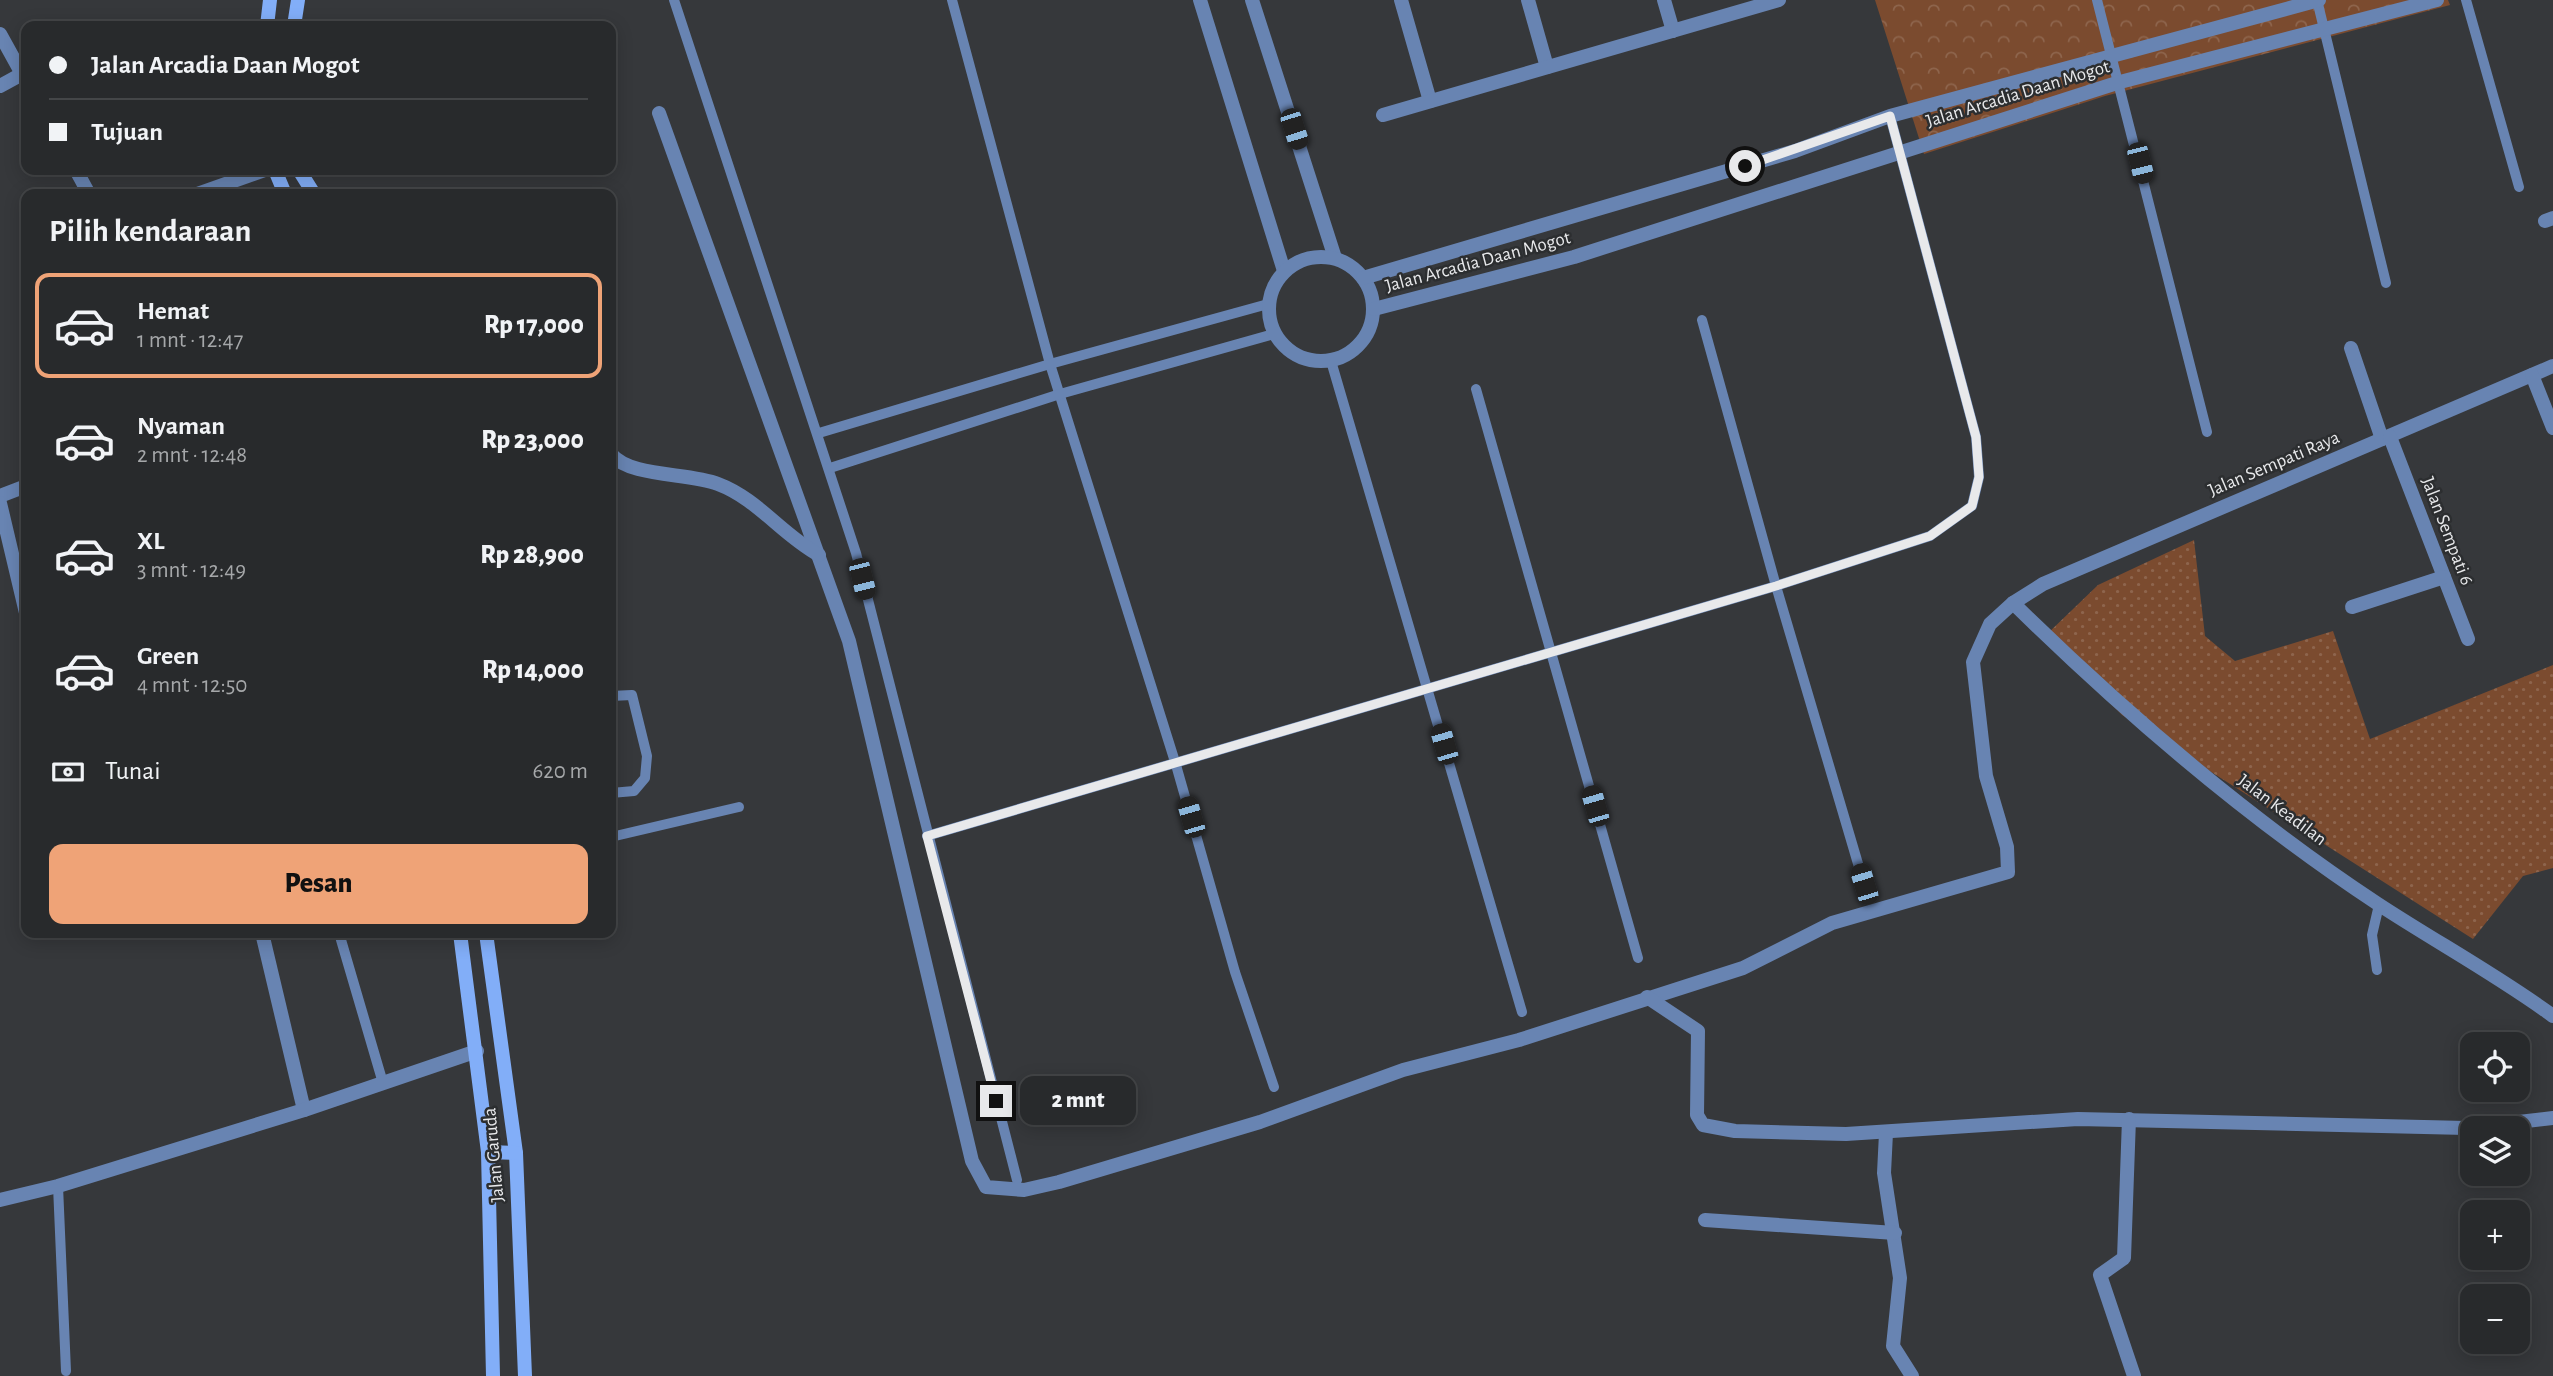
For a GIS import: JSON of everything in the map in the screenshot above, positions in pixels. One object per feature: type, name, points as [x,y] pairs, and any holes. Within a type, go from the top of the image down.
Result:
[{"type":"main road","points":[[268,21],[271,0]]},
{"type":"main road","points":[[296,21],[298,0]]},
{"type":"main road","name":"Jalan Garuda","points":[[461,938],[488,1152],[493,1376]]},
{"type":"main road","name":"Jalan Garuda","points":[[487,938],[516,1153],[525,1376]]},
{"type":"main road","points":[[488,1152],[516,1153]]},
{"type":"street","points":[[1200,0],[1284,271]]},
{"type":"street","points":[[1252,0],[1335,258]]},
{"type":"street","points":[[1401,0],[1430,101]]},
{"type":"street","points":[[1528,0],[1547,67]]},
{"type":"street","points":[[1664,0],[1673,31]]},
{"type":"street","points":[[1383,115],[1779,0]]},
{"type":"street","name":"Jalan Arcadia Daan Mogot","points":[[1363,278],[1795,151],[1890,116],[2318,0]]},
{"type":"street","name":"Jalan Arcadia Daan Mogot","points":[[1374,309],[1574,257],[2120,82],[2437,0]]},
{"type":"street","points":[[0,34],[21,72]]},
{"type":"street","points":[[0,86],[21,78]]},
{"type":"street","points":[[659,113],[849,641],[972,1161],[986,1187],[1024,1190],[1059,1182],[1260,1122],[1403,1070],[1519,1040],[1647,997],[1698,1031],[1697,1115],[1703,1125],[1735,1131],[1886,1133],[2044,1121],[2129,1119],[2466,1128],[2553,1118]]},
{"type":"street","points":[[211,189],[251,175]]},
{"type":"street","points":[[1308,258],[1335,258],[1351,266],[1363,278],[1374,309],[1368,333],[1353,351],[1331,361],[1308,361],[1289,351],[1274,334],[1268,304],[1273,286],[1284,271],[1308,258]]},
{"type":"street","name":"Jalan Sempati 6","points":[[2351,348],[2468,639]]},
{"type":"street","name":"Jalan Sempati Raya","points":[[1647,997],[1743,968],[1832,923],[2008,872],[2007,847],[1986,776],[1973,662],[1990,624],[2013,603],[2043,584],[2553,366]]},
{"type":"street","points":[[2532,375],[2553,428]]},
{"type":"street","points":[[616,458],[629,467],[682,474],[718,484],[751,501],[796,540],[819,555]]},
{"type":"street","points":[[0,496],[21,488]]},
{"type":"street","points":[[0,503],[21,592]]},
{"type":"street","points":[[2352,607],[2444,577]]},
{"type":"street","name":"Jalan Keadilan","points":[[2013,603],[2092,680],[2243,806],[2379,905],[2553,1016]]},
{"type":"street","points":[[263,938],[304,1110]]},
{"type":"street","points":[[0,1200],[58,1186],[304,1110],[477,1051]]},
{"type":"street","points":[[2129,1119],[2124,1258],[2100,1275],[2134,1376]]},
{"type":"street","points":[[1886,1133],[1884,1173],[1900,1278],[1893,1346],[1912,1376]]},
{"type":"street","points":[[1705,1220],[1895,1233]]},
{"type":"lane","points":[[674,0],[819,433],[856,553],[1017,1180]]},
{"type":"lane","points":[[951,0],[1051,364],[1176,765],[1235,972],[1274,1087]]},
{"type":"lane","points":[[2097,0],[2207,432]]},
{"type":"lane","points":[[2318,0],[2386,283]]},
{"type":"lane","points":[[2466,0],[2519,187]]},
{"type":"lane","points":[[927,836],[1552,654],[1617,630],[1776,586],[1930,536],[1972,506],[1979,477],[1976,437],[1890,116]]},
{"type":"lane","points":[[819,433],[1051,364],[1268,304]]},
{"type":"lane","points":[[1702,320],[1776,586],[1864,884]]},
{"type":"lane","points":[[830,468],[1060,394],[1274,334]]},
{"type":"lane","points":[[1331,361],[1522,1012]]},
{"type":"lane","points":[[1476,389],[1638,958]]},
{"type":"lane","points":[[616,696],[632,695],[647,756],[645,778],[634,791],[616,793]]},
{"type":"lane","points":[[616,836],[739,807]]},
{"type":"lane","points":[[2377,970],[2372,935],[2379,905]]},
{"type":"lane","points":[[340,938],[383,1083]]},
{"type":"lane","points":[[58,1186],[66,1371]]},
{"type":"green space","points":[[1875,0],[2448,0],[2450,5],[2105,96],[1924,154]]},
{"type":"green space","points":[[2194,540],[2205,636],[2235,661],[2333,631],[2370,739],[2553,665],[2553,868],[2523,876],[2473,939],[2122,715],[2045,636],[2098,585]]},
{"type":"route","points":[[996,1101],[927,836],[1552,654],[1617,630],[1776,586],[1930,536],[1972,506],[1979,477],[1976,437],[1890,116],[1795,151],[1745,166]]}]
